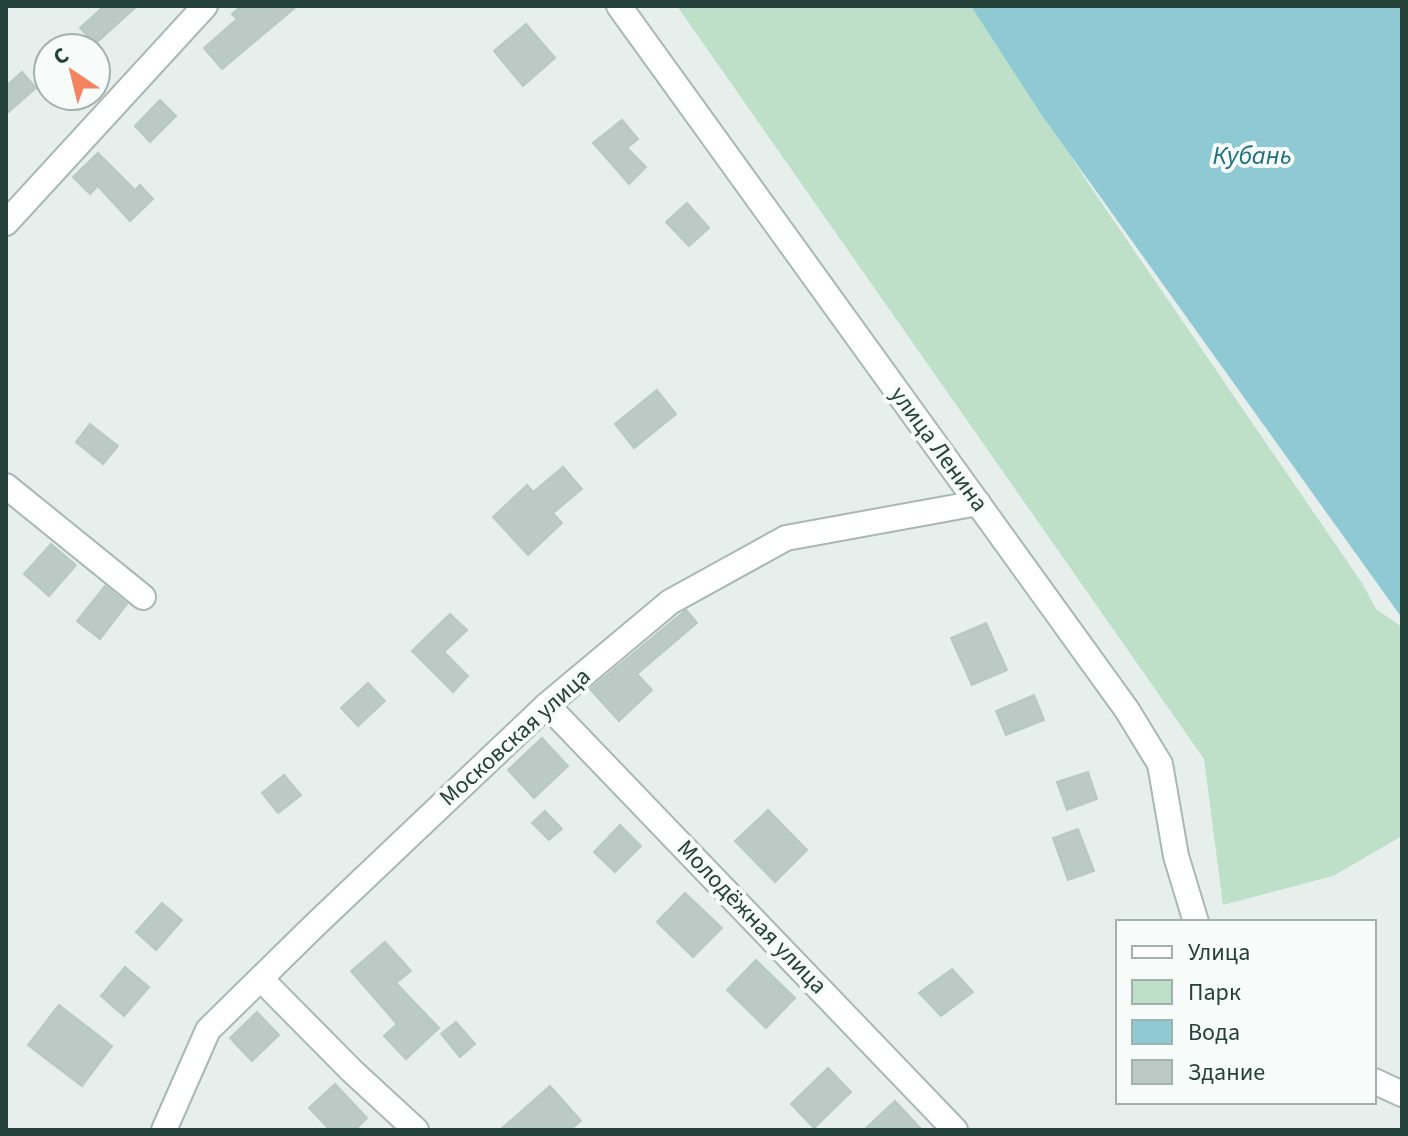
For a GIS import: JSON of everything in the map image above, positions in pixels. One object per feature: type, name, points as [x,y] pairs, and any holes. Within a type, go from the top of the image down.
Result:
[{"type":"street","points":[[6,223],[205,6]]},
{"type":"street","name":"улица Ленина","points":[[619,6],[1127,710],[1160,764],[1176,856],[1195,920]]},
{"type":"street","points":[[6,486],[143,597]]},
{"type":"street","name":"Московская улица","points":[[164,1130],[208,1030],[547,705],[670,602],[786,538],[978,503]]},
{"type":"street","name":"Молодёжная улица","points":[[547,705],[955,1130]]},
{"type":"street","points":[[261,979],[416,1130]]},
{"type":"street","points":[[1376,1082],[1402,1094]]},
{"type":"green space","points":[[677,6],[975,6],[1092,189],[1362,583],[1376,609],[1402,627],[1402,836],[1333,876],[1223,905],[1204,759]]},
{"type":"water","name":"Кубань","points":[[971,6],[1402,6],[1402,618],[1041,114]]},
{"type":"building","points":[[104,6],[137,6],[108,32],[84,32],[80,28]]},
{"type":"building","points":[[241,6],[297,6],[222,69],[204,48],[237,19],[232,14]]},
{"type":"building","points":[[526,24],[555,58],[523,86],[494,51]]},
{"type":"building","points":[[22,72],[32,83],[32,91],[6,114],[6,86]]},
{"type":"building","points":[[160,100],[176,116],[150,142],[135,126]]},
{"type":"building","points":[[622,120],[638,139],[627,148],[646,167],[629,184],[593,143]]},
{"type":"building","points":[[98,153],[135,190],[140,185],[153,199],[130,221],[98,186],[90,194],[73,177]]},
{"type":"building","points":[[687,203],[709,228],[689,246],[666,222]]},
{"type":"building","points":[[657,390],[676,414],[634,448],[615,424]]},
{"type":"building","points":[[90,424],[118,446],[103,464],[76,442]]},
{"type":"building","points":[[563,467],[582,489],[553,513],[562,523],[528,555],[493,517],[527,485],[533,492]]},
{"type":"building","points":[[51,544],[76,565],[49,596],[24,574]]},
{"type":"building","points":[[105,586],[127,604],[100,639],[77,621]]},
{"type":"building","points":[[686,610],[697,623],[637,674],[652,690],[619,721],[590,689]]},
{"type":"building","points":[[450,614],[467,630],[444,652],[468,676],[453,692],[412,651]]},
{"type":"building","points":[[986,623],[1007,670],[972,685],[951,638]]},
{"type":"building","points":[[368,683],[385,701],[358,726],[341,708]]},
{"type":"building","points":[[1034,695],[1044,720],[1006,735],[996,711]]},
{"type":"building","points":[[542,738],[568,766],[534,798],[508,770]]},
{"type":"building","points":[[1088,772],[1097,799],[1067,810],[1057,782]]},
{"type":"building","points":[[284,775],[301,795],[278,813],[262,793]]},
{"type":"building","points":[[768,810],[807,850],[775,882],[735,841]]},
{"type":"building","points":[[545,811],[562,829],[549,840],[532,823]]},
{"type":"building","points":[[620,825],[641,846],[615,872],[594,852]]},
{"type":"building","points":[[1078,829],[1094,871],[1068,880],[1053,838]]},
{"type":"building","points":[[685,893],[722,928],[693,957],[657,922]]},
{"type":"building","points":[[162,903],[182,920],[156,950],[136,932]]},
{"type":"building","points":[[385,942],[411,971],[396,983],[439,1028],[406,1059],[384,1036],[397,1024],[351,971]]},
{"type":"building","points":[[756,960],[795,998],[766,1028],[727,990]]},
{"type":"building","points":[[125,967],[149,987],[124,1016],[101,996]]},
{"type":"building","points":[[952,969],[973,992],[941,1016],[919,993]]},
{"type":"building","points":[[59,1005],[112,1046],[82,1086],[28,1045]]},
{"type":"building","points":[[257,1012],[279,1035],[252,1061],[230,1038]]},
{"type":"building","points":[[456,1022],[475,1044],[460,1057],[441,1034]]},
{"type":"building","points":[[828,1068],[851,1092],[814,1128],[791,1104]]},
{"type":"building","points":[[335,1084],[367,1118],[355,1130],[330,1130],[309,1108]]},
{"type":"building","points":[[550,1086],[581,1121],[570,1130],[500,1130]]},
{"type":"building","points":[[895,1101],[922,1130],[864,1130]]}]
